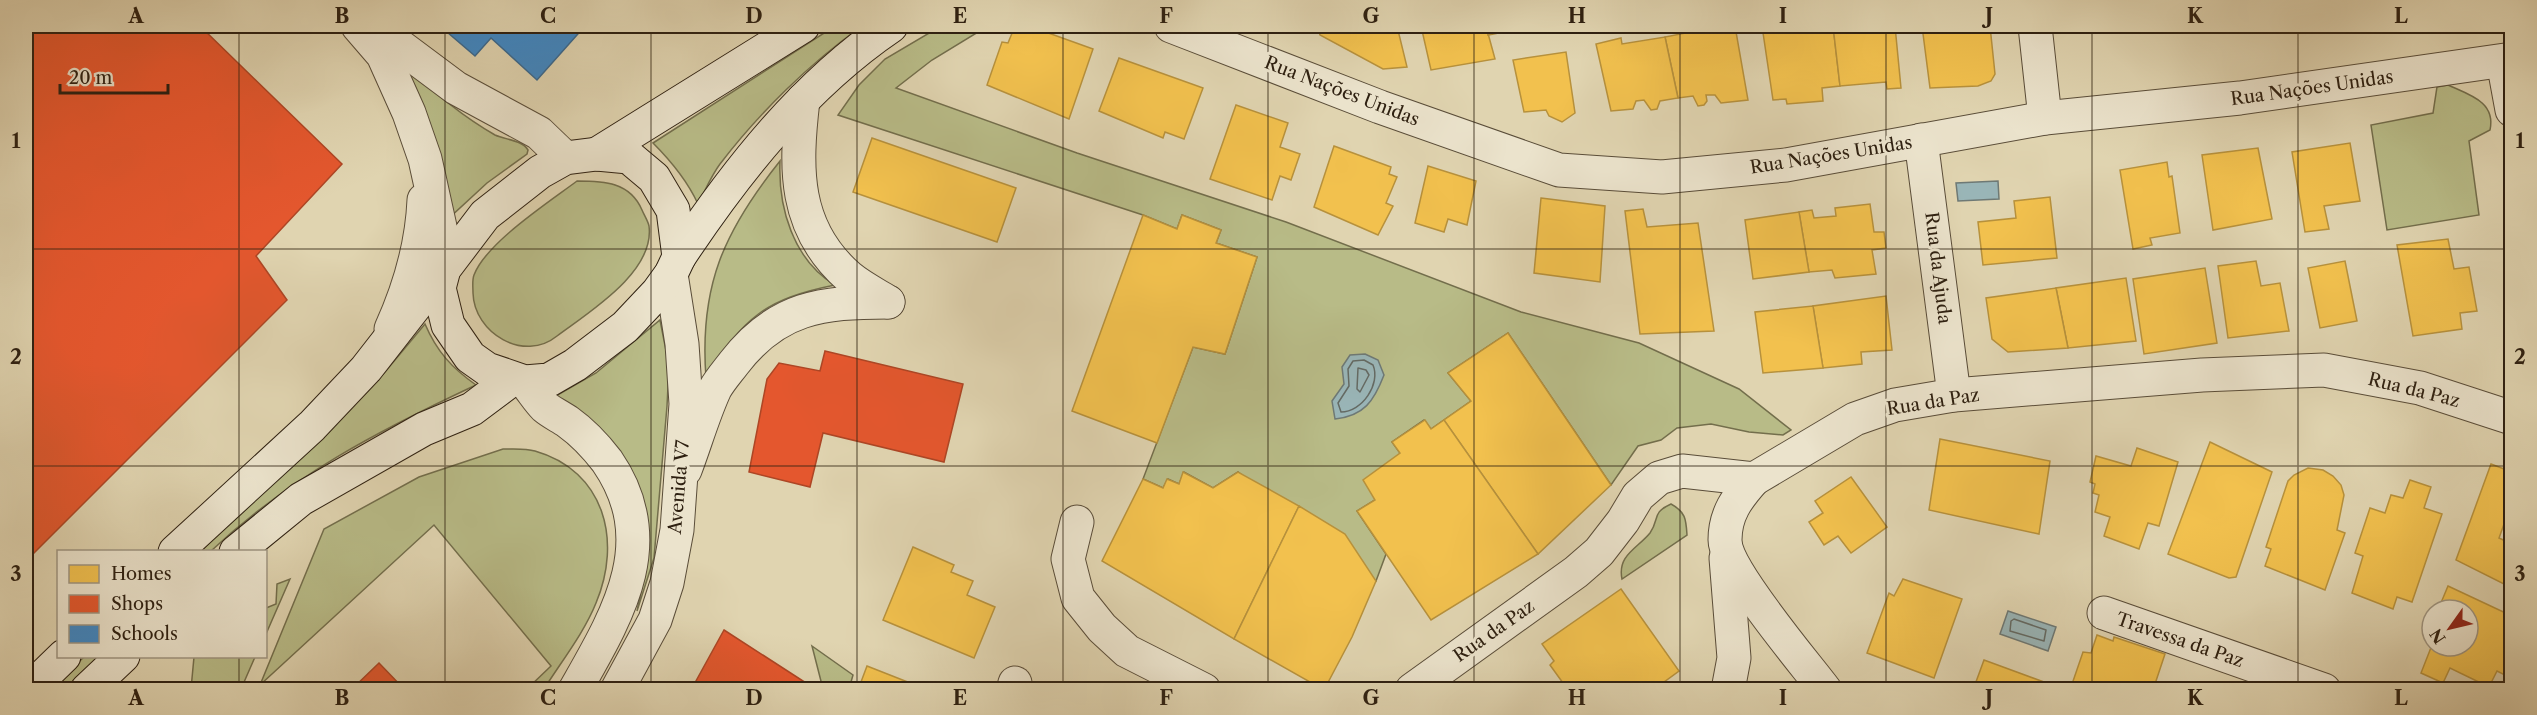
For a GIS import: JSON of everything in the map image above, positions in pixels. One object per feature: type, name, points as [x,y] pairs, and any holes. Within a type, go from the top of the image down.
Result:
[{"type":"street","points":[[358,26],[383,55],[409,112],[425,159],[446,266],[440,288],[442,306],[448,325],[457,341],[470,357],[488,369],[518,381],[546,408],[570,423],[606,461],[626,497],[634,537],[630,577],[614,621],[575,690]]},
{"type":"street","points":[[373,26],[456,88],[539,133],[565,158]]},
{"type":"street","points":[[177,550],[312,426],[381,350],[485,216],[540,172],[565,158],[597,154],[803,26]]},
{"type":"street","points":[[238,550],[301,499],[424,429],[472,409],[518,381],[549,380],[617,334],[658,292],[708,213],[762,142],[803,100],[868,41],[891,26]]},
{"type":"street","name":"Rua Nações Unidas","points":[[1171,26],[1380,107],[1559,170],[1662,177],[1786,165],[2045,118],[2240,98],[2507,60]]},
{"type":"street","points":[[2035,26],[2045,118]]},
{"type":"street","points":[[2507,60],[2511,110]]},
{"type":"street","points":[[680,483],[716,387],[744,349],[777,321],[810,309],[847,302],[888,302],[850,278],[829,256],[811,229],[800,191],[798,149],[803,100]]},
{"type":"street","name":"Rua da Ajuda","points":[[1921,140],[1954,395]]},
{"type":"street","name":"Avenida V7","points":[[597,154],[629,157],[654,178],[673,210],[686,404],[676,530],[668,582],[655,620],[617,690]]},
{"type":"street","points":[[381,350],[404,300],[416,262],[423,224],[425,159]]},
{"type":"street","name":"Rua da Paz","points":[[1412,690],[1576,572],[1599,552],[1623,521],[1638,496],[1659,478],[1682,471],[1754,479],[1855,419],[1895,405],[1954,395],[2202,375],[2324,369],[2420,388],[2511,418]]},
{"type":"street","points":[[1728,690],[1734,658],[1725,543],[1727,518],[1737,498],[1754,479]]},
{"type":"street","points":[[1077,522],[1068,559],[1078,598],[1102,628],[1127,651],[1204,690]]},
{"type":"street","points":[[1725,543],[1737,573],[1825,690]]},
{"type":"street","name":"Travessa da Paz","points":[[2104,613],[2324,690]]},
{"type":"street","points":[[29,690],[63,658]]},
{"type":"street","points":[[87,690],[122,658]]},
{"type":"green space","points":[[835,26],[862,26],[805,72],[751,126],[717,169],[698,204],[678,172],[653,143]]},
{"type":"green space","points":[[941,26],[988,26],[932,60],[896,88],[1077,153],[1286,222],[1521,312],[1639,343],[1739,389],[1791,430],[1783,435],[1749,432],[1711,424],[1677,428],[1661,440],[1638,446],[1611,485],[1508,333],[1448,373],[1471,401],[1431,429],[1424,420],[1392,442],[1400,453],[1375,500],[1357,511],[1386,554],[1376,581],[1238,472],[1213,488],[1184,472],[1179,484],[1168,479],[1163,488],[1143,479],[1193,347],[1225,354],[1257,257],[1216,243],[1221,230],[1182,215],[1177,229],[1143,215],[838,115],[859,85],[885,59]]},
{"type":"green space","points":[[407,66],[438,95],[471,120],[495,135],[522,144],[528,150],[527,154],[487,183],[449,218]]},
{"type":"green space","points":[[2448,85],[2480,101],[2485,106],[2491,120],[2490,130],[2469,141],[2479,215],[2387,230],[2371,125],[2433,113],[2437,87]]},
{"type":"green space","points":[[780,161],[782,196],[791,231],[808,262],[835,285],[791,297],[758,314],[732,340],[706,378],[707,315],[719,261],[744,212]]},
{"type":"green space","points":[[577,181],[615,185],[631,194],[637,201],[649,226],[648,243],[642,259],[631,275],[602,303],[544,344],[516,345],[503,340],[482,320],[476,307],[473,293],[474,275],[491,250],[504,237]]},
{"type":"green space","points":[[660,320],[669,366],[667,406],[654,558],[637,611],[648,557],[554,397],[596,373]]},
{"type":"green space","points":[[425,324],[446,359],[476,385],[404,420],[337,457],[272,500],[212,550],[202,550],[385,372]]},
{"type":"green space","points":[[503,449],[535,451],[559,461],[578,474],[592,492],[602,511],[607,533],[604,579],[596,603],[579,636],[544,689],[527,689],[551,666],[434,525],[260,685],[324,529],[419,477]]},
{"type":"green space","points":[[1671,504],[1680,510],[1684,517],[1687,535],[1622,579],[1621,571],[1625,558],[1650,533],[1658,513]]},
{"type":"green space","points":[[290,579],[267,632],[267,608],[276,604],[277,584]]},
{"type":"green space","points":[[812,646],[853,675],[849,689],[823,689]]},
{"type":"green space","points":[[83,658],[99,658],[65,689],[49,690]]},
{"type":"green space","points":[[194,658],[255,658],[241,689],[191,689]]},
{"type":"water","points":[[1998,181],[1999,199],[1958,201],[1956,183]]},
{"type":"water","points":[[1365,354],[1378,360],[1384,375],[1380,384],[1372,400],[1361,411],[1335,419],[1332,401],[1344,384],[1342,367],[1350,355]]},
{"type":"water","points":[[2008,611],[2056,627],[2048,651],[2000,634]]},
{"type":"building: Homes","points":[[1015,26],[1029,26],[1093,49],[1069,119],[987,85],[1002,42],[1008,43]]},
{"type":"building: Homes","points":[[1317,26],[1397,26],[1407,67],[1383,69],[1320,35]]},
{"type":"building: Homes","points":[[1421,26],[1486,26],[1495,59],[1431,70]]},
{"type":"building: Homes","points":[[1486,26],[1533,26],[1488,35]]},
{"type":"building: Homes","points":[[1706,26],[1735,26],[1748,100],[1721,103],[1715,95],[1706,95],[1707,101],[1704,105],[1698,106],[1693,96],[1678,98],[1665,37],[1706,29]]},
{"type":"building: Homes","points":[[1762,26],[1833,26],[1840,86],[1822,88],[1823,101],[1787,104],[1786,99],[1773,100]]},
{"type":"building: Homes","points":[[1833,26],[1895,26],[1901,88],[1887,89],[1886,82],[1840,86]]},
{"type":"building: Homes","points":[[1922,26],[1990,26],[1995,74],[1991,81],[1978,86],[1930,88]]},
{"type":"building: Homes","points":[[2132,26],[2164,26],[2133,30]]},
{"type":"building: Homes","points":[[1665,37],[1678,98],[1660,101],[1657,109],[1651,110],[1644,100],[1636,101],[1633,109],[1611,111],[1596,44],[1621,38],[1622,44]]},
{"type":"building: Homes","points":[[1566,52],[1575,113],[1562,122],[1549,116],[1546,110],[1524,112],[1513,60]]},
{"type":"building: Homes","points":[[1119,58],[1203,88],[1184,139],[1165,132],[1163,138],[1099,111]]},
{"type":"building: Homes","points":[[1236,105],[1288,123],[1280,147],[1300,154],[1291,180],[1280,176],[1272,200],[1210,179]]},
{"type":"building: Homes","points":[[872,138],[1016,188],[997,242],[853,192]]},
{"type":"building: Homes","points":[[2350,143],[2360,201],[2324,206],[2329,229],[2305,232],[2292,152]]},
{"type":"building: Homes","points":[[1334,146],[1391,167],[1389,174],[1397,177],[1386,203],[1393,206],[1378,235],[1314,207]]},
{"type":"building: Homes","points":[[2258,148],[2272,219],[2213,230],[2202,155]]},
{"type":"building: Homes","points":[[2167,162],[2169,177],[2172,176],[2180,233],[2150,238],[2152,245],[2133,249],[2120,170]]},
{"type":"building: Homes","points":[[1428,166],[1476,181],[1467,225],[1448,219],[1444,232],[1415,223]]},
{"type":"building: Homes","points":[[2050,197],[2057,258],[1983,265],[1978,222],[2016,218],[2014,201]]},
{"type":"building: Homes","points":[[1541,198],[1605,206],[1600,282],[1534,273]]},
{"type":"building: Homes","points":[[1870,204],[1874,232],[1884,232],[1886,248],[1872,250],[1876,274],[1835,278],[1832,270],[1809,272],[1799,212],[1812,210],[1814,218],[1836,216],[1835,208]]},
{"type":"building: Homes","points":[[1643,209],[1647,227],[1698,223],[1714,331],[1640,334],[1625,211]]},
{"type":"building: Homes","points":[[1799,212],[1809,272],[1753,279],[1745,220]]},
{"type":"building: Homes","points":[[1143,215],[1177,229],[1182,215],[1221,230],[1216,243],[1257,257],[1225,354],[1193,347],[1157,443],[1072,411]]},
{"type":"building: Homes","points":[[2448,239],[2454,269],[2469,267],[2477,311],[2460,313],[2462,329],[2413,336],[2397,245]]},
{"type":"building: Homes","points":[[2256,261],[2261,286],[2280,283],[2289,331],[2228,338],[2218,266]]},
{"type":"building: Homes","points":[[2345,261],[2357,321],[2320,328],[2308,268]]},
{"type":"building: Homes","points":[[2205,268],[2217,343],[2144,354],[2133,279]]},
{"type":"building: Homes","points":[[2126,278],[2136,341],[2068,348],[2056,288]]},
{"type":"building: Homes","points":[[2056,288],[2068,348],[2008,352],[1992,339],[1986,298]]},
{"type":"building: Homes","points":[[1886,296],[1892,350],[1861,352],[1862,364],[1823,368],[1813,306]]},
{"type":"building: Homes","points":[[1813,306],[1823,368],[1763,373],[1755,312]]},
{"type":"building: Homes","points":[[1508,333],[1611,485],[1538,554],[1444,420],[1471,401],[1448,373]]},
{"type":"building: Homes","points":[[1425,420],[1431,429],[1444,420],[1538,554],[1431,620],[1357,511],[1375,500],[1363,480],[1400,453],[1392,442]]},
{"type":"building: Homes","points":[[1940,439],[2050,461],[2039,534],[1929,510]]},
{"type":"building: Homes","points":[[2210,442],[2272,472],[2236,577],[2229,578],[2168,554]]},
{"type":"building: Homes","points":[[2137,448],[2178,462],[2159,526],[2148,523],[2139,549],[2104,536],[2110,517],[2095,512],[2099,495],[2093,493],[2095,484],[2090,482],[2096,456],[2131,466]]},
{"type":"building: Homes","points":[[2491,464],[2512,472],[2512,514],[2508,513],[2499,538],[2512,544],[2512,588],[2456,560]]},
{"type":"building: Homes","points":[[2308,468],[2323,470],[2333,476],[2341,485],[2344,495],[2337,530],[2345,533],[2325,590],[2265,566],[2271,549],[2266,547],[2288,481]]},
{"type":"building: Homes","points":[[1183,472],[1213,488],[1238,472],[1299,506],[1234,639],[1102,561],[1143,479],[1163,488],[1167,479],[1179,484]]},
{"type":"building: Homes","points":[[1851,477],[1887,527],[1851,553],[1838,536],[1824,545],[1809,522],[1823,513],[1815,501]]},
{"type":"building: Homes","points":[[2410,480],[2431,487],[2424,508],[2442,514],[2412,602],[2397,597],[2393,609],[2352,593],[2363,556],[2355,553],[2370,508],[2385,513],[2391,495],[2403,498]]},
{"type":"building: Homes","points":[[1299,506],[1345,534],[1376,581],[1352,637],[1324,690],[1234,639]]},
{"type":"building: Homes","points":[[913,547],[954,565],[951,572],[973,581],[967,595],[995,607],[974,658],[883,620]]},
{"type":"building: Homes","points":[[1903,579],[1962,599],[1934,678],[1867,653],[1889,593],[1894,596]]},
{"type":"building: Homes","points":[[2448,586],[2474,598],[2443,598]]},
{"type":"building: Homes","points":[[1621,589],[1679,671],[1653,690],[1568,690],[1550,665],[1554,661],[1542,644]]},
{"type":"building: Homes","points":[[2480,601],[2512,616],[2511,678],[2497,671],[2489,687],[2450,668],[2443,683],[2421,673],[2427,658],[2480,658]]},
{"type":"building: Homes","points":[[2097,635],[2113,641],[2114,637],[2165,654],[2153,690],[2070,690],[2083,652],[2091,653]]},
{"type":"building: Homes","points":[[1984,660],[2044,682],[2041,690],[1973,690]]},
{"type":"building: Homes","points":[[867,666],[928,690],[858,690]]},
{"type":"building: Homes","points":[[2221,684],[2236,690],[2220,690]]},
{"type":"building: Shops","points":[[26,26],[200,26],[342,164],[256,256],[287,300],[26,561]]},
{"type":"building: Shops","points":[[825,351],[963,384],[944,462],[823,433],[810,487],[749,472],[767,379],[779,363],[820,371]]},
{"type":"building: Shops","points":[[724,630],[817,690],[691,690]]},
{"type":"building: Shops","points":[[379,663],[405,690],[351,690]]},
{"type":"building: Schools","points":[[440,26],[585,26],[537,80],[491,38],[475,56]]}]
